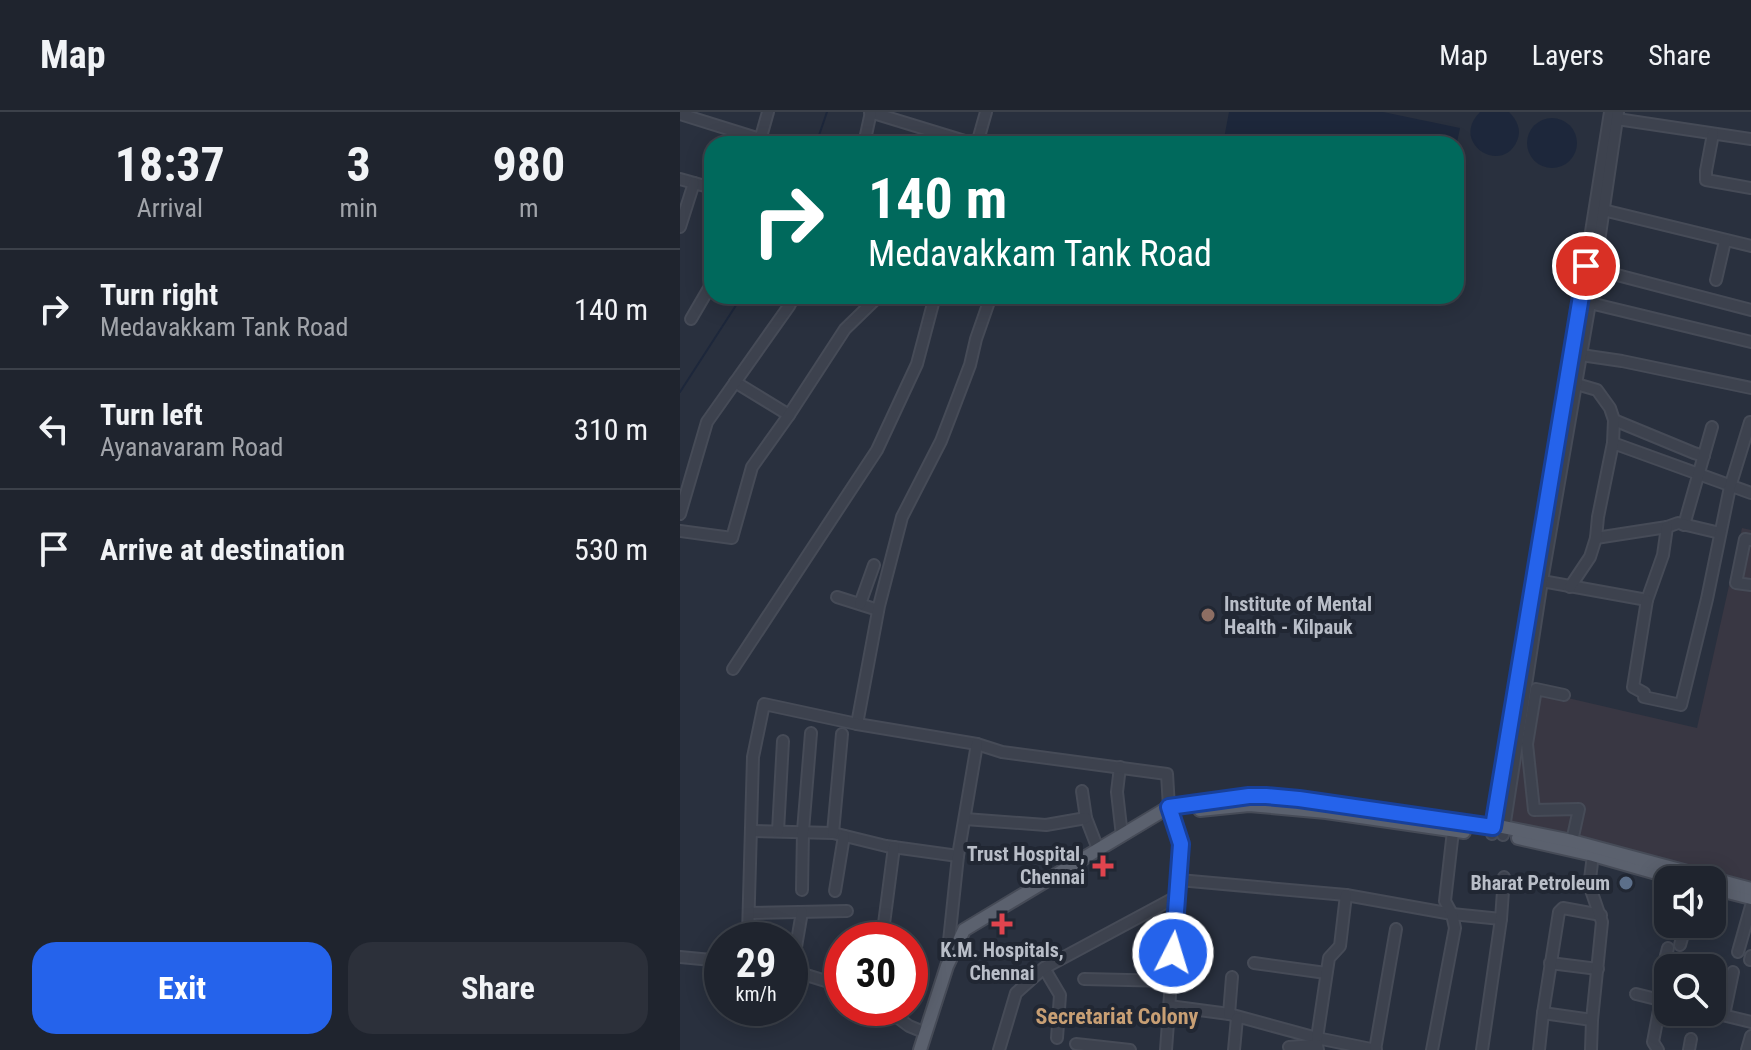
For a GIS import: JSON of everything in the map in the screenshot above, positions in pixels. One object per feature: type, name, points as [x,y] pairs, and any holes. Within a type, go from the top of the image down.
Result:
[{"type":"main road","points":[[920,1050],[947,966],[964,930],[1062,869],[1171,810],[1249,796],[1299,799],[1572,841],[1751,889]]},
{"type":"main road","points":[[928,1050],[951,974],[970,935],[1171,810],[1249,805],[1326,812],[1453,831],[1498,831],[1654,872]]},
{"type":"main road","points":[[1726,892],[1751,898]]},
{"type":"street","points":[[761,136],[768,112]]},
{"type":"street","points":[[866,136],[871,112],[949,136]]},
{"type":"street","points":[[975,136],[986,112]]},
{"type":"street","points":[[680,114],[742,136]]},
{"type":"street","points":[[1615,114],[1751,139]]},
{"type":"street","points":[[1498,831],[1520,653],[1572,383],[1581,355],[1615,114]]},
{"type":"street","points":[[1498,831],[1542,581],[1615,114]]},
{"type":"street","points":[[1713,134],[1706,180],[1751,188]]},
{"type":"street","points":[[680,179],[704,186]]},
{"type":"street","points":[[680,227],[694,183]]},
{"type":"street","points":[[1603,210],[1751,246]]},
{"type":"street","points":[[1716,280],[1725,241]]},
{"type":"street","points":[[1594,269],[1751,310]]},
{"type":"street","points":[[691,319],[704,297]]},
{"type":"street","points":[[1590,303],[1751,342]]},
{"type":"street","points":[[680,514],[707,422],[789,304]]},
{"type":"street","points":[[680,531],[732,538],[752,467],[845,329],[871,304]]},
{"type":"street","points":[[733,669],[877,450],[917,364],[933,304]]},
{"type":"street","points":[[857,724],[878,610],[902,517],[941,441],[970,365],[988,304]]},
{"type":"street","points":[[1581,355],[1751,388]]},
{"type":"street","points":[[735,382],[789,415]]},
{"type":"street","points":[[1570,587],[1590,557],[1596,538],[1613,443],[1614,420],[1610,408],[1597,390],[1572,383]]},
{"type":"street","points":[[1614,420],[1704,456]]},
{"type":"street","points":[[1667,527],[1663,555],[1647,600],[1633,687],[1644,693],[1644,697],[1681,705],[1730,487],[1750,422]]},
{"type":"street","points":[[1684,525],[1712,427]]},
{"type":"street","points":[[1613,443],[1751,493]]},
{"type":"street","points":[[1596,538],[1678,523],[1720,533]]},
{"type":"street","points":[[1751,540],[1745,539],[1736,583],[1751,585]]},
{"type":"street","points":[[860,604],[874,565]]},
{"type":"street","points":[[1542,581],[1647,600]]},
{"type":"street","points":[[837,597],[878,610]]},
{"type":"street","points":[[1564,695],[1536,689],[1527,744],[1534,810],[1579,809],[1572,841]]},
{"type":"street","points":[[749,922],[753,757],[764,704],[857,724],[977,744],[1002,752],[1167,774],[1171,810],[1181,844],[1166,1050]]},
{"type":"street","points":[[802,890],[811,733]]},
{"type":"street","points":[[835,891],[842,734]]},
{"type":"street","points":[[778,831],[783,741]]},
{"type":"street","points":[[947,966],[958,856],[977,744]]},
{"type":"street","points":[[1120,767],[1117,792],[1122,836]]},
{"type":"street","points":[[1082,791],[1086,818],[1098,849]]},
{"type":"street","points":[[965,819],[1046,825],[1086,818]]},
{"type":"street","points":[[751,831],[839,835],[958,856]]},
{"type":"street","points":[[1432,1050],[1455,928],[1445,901],[1453,831]]},
{"type":"street","points":[[884,922],[894,847]]},
{"type":"street","points":[[1591,1050],[1602,922],[1591,890],[1593,855]]},
{"type":"street","points":[[1482,1050],[1504,877]]},
{"type":"street","points":[[1179,880],[1346,895],[1452,914],[1501,919]]},
{"type":"street","points":[[1318,1044],[1326,973],[1329,958],[1340,946],[1346,895]]},
{"type":"street","points":[[999,1050],[1016,993],[1044,968],[1178,896]]},
{"type":"street","points":[[1738,952],[1751,906]]},
{"type":"street","points":[[1539,1050],[1560,910],[1601,915]]},
{"type":"street","points":[[749,913],[847,911]]},
{"type":"street","points":[[800,922],[802,912]]},
{"type":"street","points":[[1287,1030],[1289,1049],[1318,1044],[1376,1050],[1396,929]]},
{"type":"street","points":[[1680,945],[1682,938]]},
{"type":"street","points":[[1666,954],[1668,948]]},
{"type":"street","points":[[680,957],[704,959]]},
{"type":"street","points":[[1254,963],[1326,973]]},
{"type":"street","points":[[1550,963],[1598,969]]},
{"type":"street","points":[[1044,968],[1060,995],[1057,1038]]},
{"type":"street","points":[[1726,1005],[1733,972]]},
{"type":"street","points":[[1232,977],[1234,1050]]},
{"type":"street","points":[[1084,979],[1171,981]]},
{"type":"street","points":[[1636,994],[1654,998]]},
{"type":"street","points":[[1169,1006],[1233,1016],[1287,1030],[1318,1044]]},
{"type":"street","points":[[1543,1013],[1592,1020]]},
{"type":"street","points":[[1726,1016],[1751,1022]]},
{"type":"street","points":[[909,1026],[926,1033]]},
{"type":"street","points":[[1657,1026],[1653,1042],[1658,1050]]},
{"type":"street","points":[[1747,1050],[1751,1036]]},
{"type":"street","points":[[1076,1044],[1130,1050]]},
{"type":"shaded area","points":[[1742,528],[1751,530],[1751,886],[1726,878],[1726,866],[1686,866],[1506,822],[1529,689],[1697,728]]},
{"type":"water","points":[[1229,112],[1383,112],[1460,128],[1458,136],[1224,136]]},
{"type":"water","points":[[1480,112],[1509,112],[1512,115],[1519,133],[1510,151],[1501,156],[1491,155],[1474,144],[1472,124]]},
{"type":"water","points":[[1552,118],[1570,125],[1577,143],[1570,161],[1552,168],[1534,161],[1527,143],[1534,125]]},
{"type":"waterway","points":[[819,136],[827,112]]},
{"type":"waterway","points":[[680,392],[737,304]]},
{"type":"place","name":"Institute of Mental Health - Kilpauk","points":[[1208,615]]},
{"type":"place","name":"Trust Hospital, Chennai","points":[[1103,866]]},
{"type":"place","name":"Bharat Petroleum","points":[[1626,883]]},
{"type":"place","name":"K.M. Hospitals, Chennai","points":[[1002,924]]},
{"type":"district","name":"Secretariat Colony","points":[[1117,1016]]},
{"type":"route","points":[[1173,953],[1181,844],[1169,807],[1266,796],[1493,827],[1586,266]]}]
